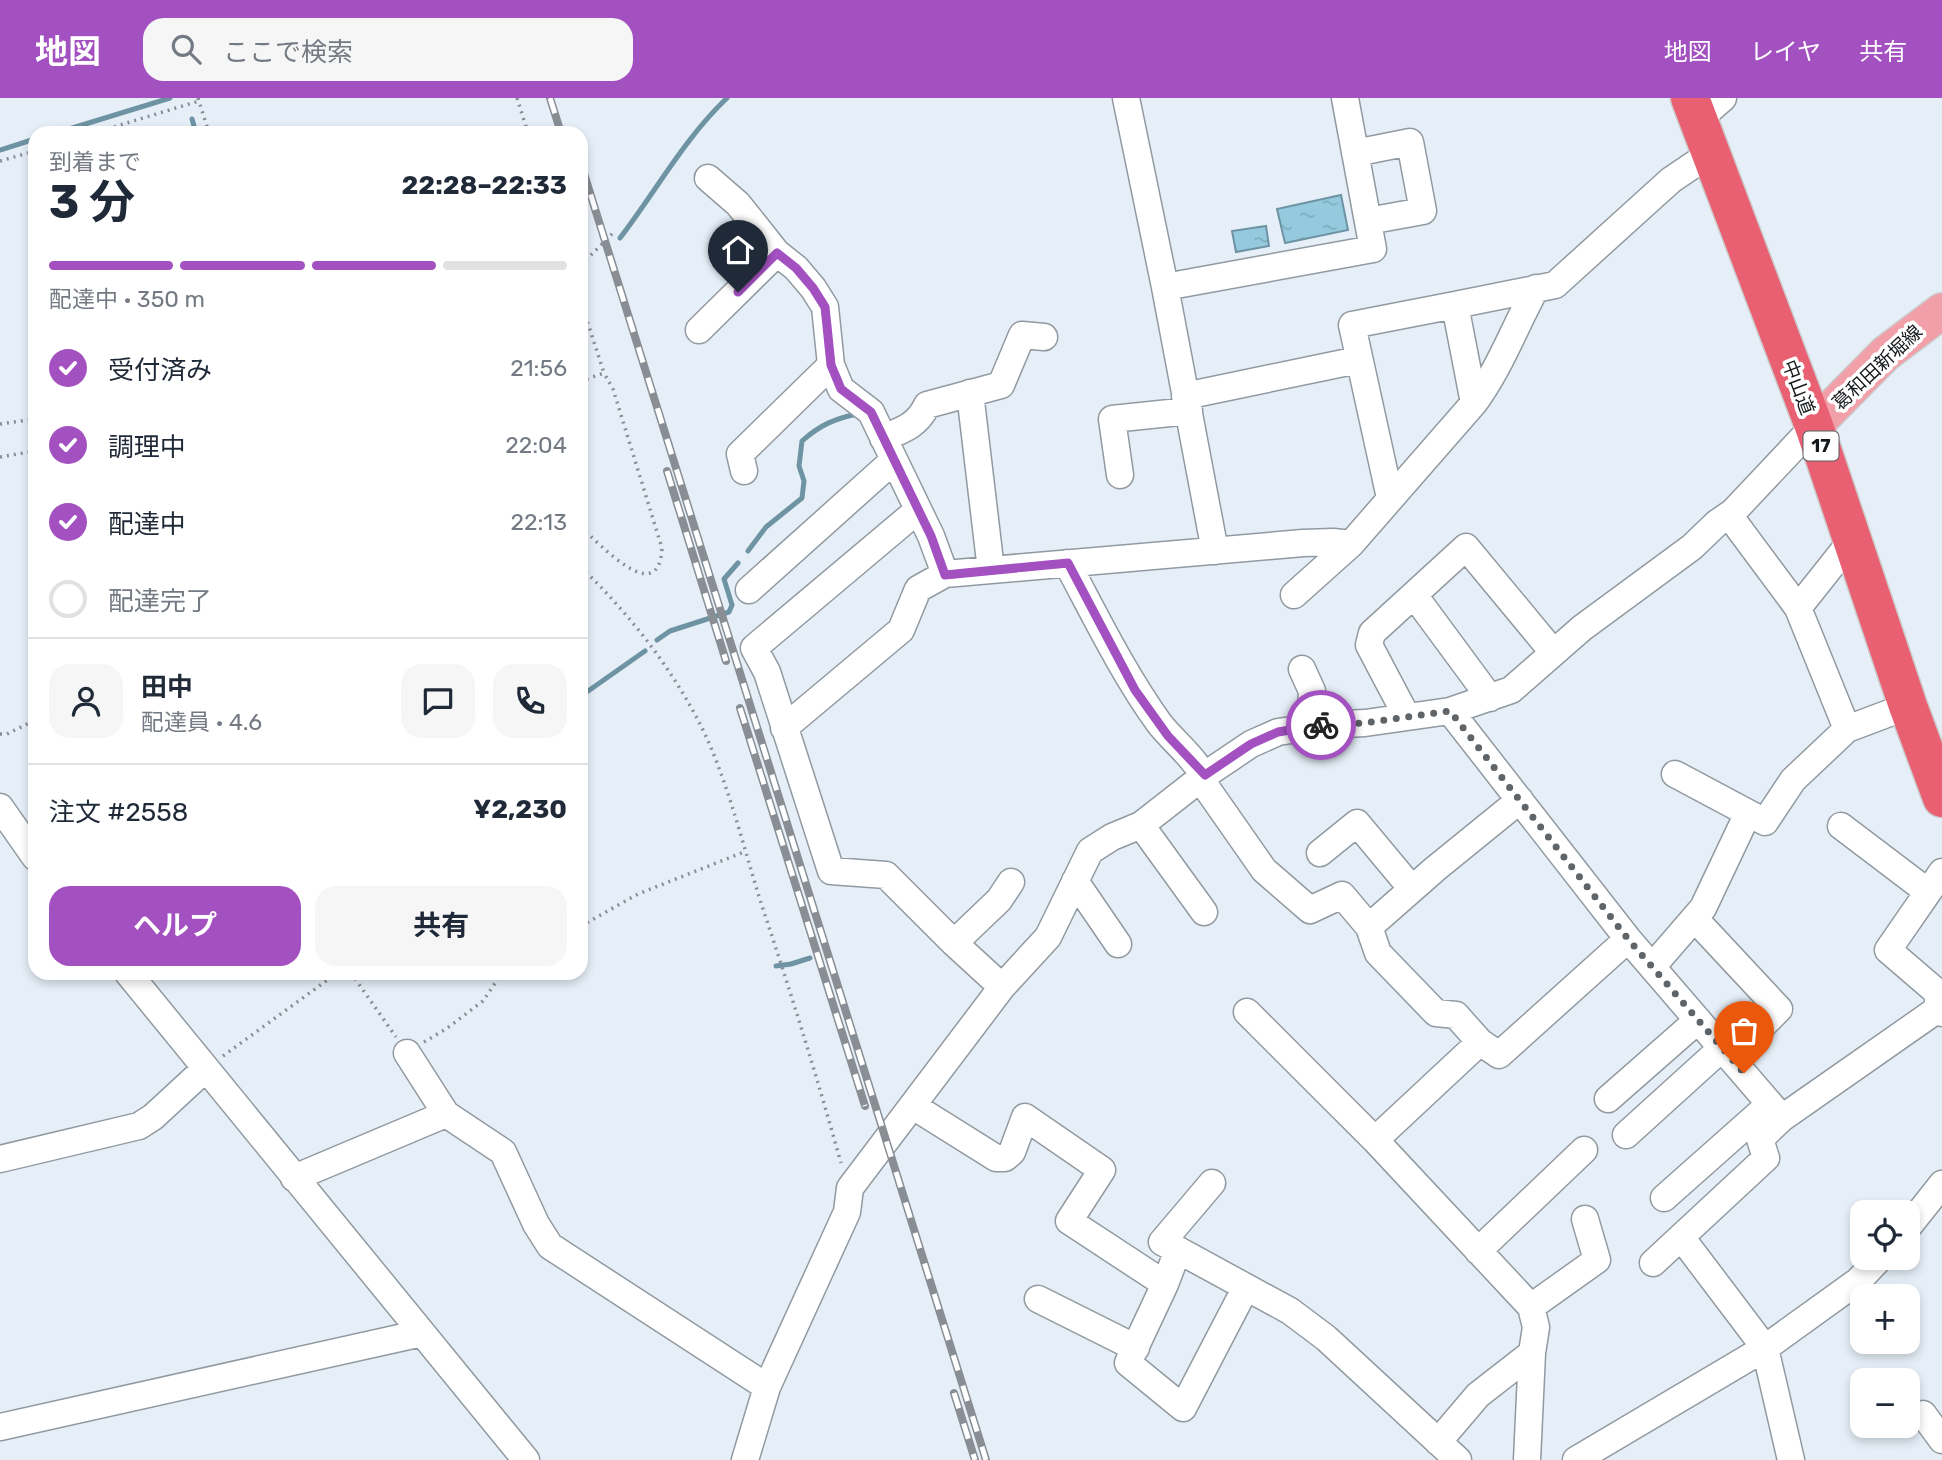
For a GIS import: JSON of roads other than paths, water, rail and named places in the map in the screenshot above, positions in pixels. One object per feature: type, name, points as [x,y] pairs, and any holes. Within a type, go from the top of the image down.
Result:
[{"type":"highway","name":"中山道","points":[[1706,117],[1942,798]]},
{"type":"main road","name":"葛和田新堀線","points":[[1814,426],[1885,354],[1942,311]]},
{"type":"street","points":[[1126,98],[1215,551]]},
{"type":"street","points":[[1165,287],[1373,249],[1345,98]]},
{"type":"street","points":[[1390,498],[1352,325],[1555,285],[1671,180],[1706,117]]},
{"type":"street","points":[[1355,153],[1410,142],[1423,211],[1368,220]]},
{"type":"street","points":[[708,178],[738,204],[777,253],[796,268],[813,288],[825,307],[831,365],[841,389],[871,412],[931,536],[945,575]]},
{"type":"street","points":[[699,330],[777,253]]},
{"type":"street","points":[[1294,594],[1351,544],[1474,403],[1489,382],[1536,288]]},
{"type":"street","points":[[1455,305],[1474,403]]},
{"type":"street","points":[[749,590],[922,416],[926,405],[1001,385],[1022,335],[1044,337]]},
{"type":"street","points":[[1120,475],[1112,419],[1358,360]]},
{"type":"street","points":[[744,471],[740,454],[831,365]]},
{"type":"street","points":[[970,393],[991,570]]},
{"type":"street","points":[[745,1460],[767,1387],[847,1212],[850,1188],[1002,987],[1048,937],[1090,851],[1112,837],[1142,825],[1205,775],[1251,744],[1278,732],[1450,711],[1511,690],[1608,608],[1692,547],[1728,515],[1814,426]]},
{"type":"street","points":[[918,510],[754,648],[767,671],[831,871],[886,874],[1002,987]]},
{"type":"street","points":[[1728,515],[1798,607],[1847,729]]},
{"type":"street","points":[[1798,607],[1852,540]]},
{"type":"street","points":[[784,728],[901,630],[918,589],[945,575],[1303,543],[1351,544]]},
{"type":"street","points":[[1407,717],[1369,645],[1372,633],[1466,547],[1553,652]]},
{"type":"street","points":[[1068,563],[1135,690],[1168,736],[1205,775],[1206,788],[1264,870],[1310,910],[1342,895],[1369,927],[1378,953],[1436,1013],[1456,1015],[1480,1042],[1499,1055],[1628,939]]},
{"type":"street","points":[[1415,595],[1489,698]]},
{"type":"street","points":[[1301,669],[1312,691],[1310,727]]},
{"type":"street","points":[[1675,774],[1765,822],[1793,780],[1847,729],[1908,706]]},
{"type":"street","points":[[1450,711],[1628,939],[1776,1111]]},
{"type":"street","points":[[1369,927],[1520,800]]},
{"type":"street","points":[[0,807],[28,847]]},
{"type":"street","points":[[1653,968],[1703,908],[1748,813]]},
{"type":"street","points":[[1320,853],[1357,823],[1412,889]]},
{"type":"street","points":[[1142,825],[1205,912]]},
{"type":"street","points":[[1664,1198],[1776,1111],[1940,1011],[1938,993],[1888,950],[1935,882],[1840,826]]},
{"type":"street","points":[[954,943],[999,900],[1011,881]]},
{"type":"street","points":[[1075,881],[1118,944]]},
{"type":"street","points":[[1626,1135],[1779,1009],[1695,919]]},
{"type":"street","points":[[134,980],[526,1460]]},
{"type":"street","points":[[1247,1012],[1375,1140],[1531,1307],[1536,1327],[1532,1353],[1527,1460]]},
{"type":"street","points":[[1608,1099],[1698,1020]]},
{"type":"street","points":[[1375,1140],[1480,1042]]},
{"type":"street","points":[[407,1053],[446,1114],[503,1152],[536,1224],[550,1245],[767,1387]]},
{"type":"street","points":[[0,1159],[139,1126],[153,1118],[205,1069]]},
{"type":"street","points":[[913,1106],[996,1157],[1005,1158],[1012,1152],[1025,1117],[1102,1170],[1069,1221],[1165,1284]]},
{"type":"street","points":[[1653,1263],[1766,1158],[1760,1139],[1776,1111]]},
{"type":"street","points":[[294,1178],[446,1114]]},
{"type":"street","points":[[1478,1251],[1584,1150]]},
{"type":"street","points":[[1212,1183],[1162,1242],[1290,1311],[1326,1338],[1458,1460]]},
{"type":"street","points":[[1920,1212],[1942,1184]]},
{"type":"street","points":[[1531,1307],[1597,1260],[1585,1219]]},
{"type":"street","points":[[1681,1237],[1765,1348],[1791,1460]]},
{"type":"street","points":[[1178,1250],[1128,1363],[1183,1408],[1246,1287]]},
{"type":"street","points":[[1579,1459],[1765,1348],[1858,1281],[1869,1270]]},
{"type":"street","points":[[1038,1299],[1136,1348]]},
{"type":"street","points":[[0,1427],[422,1334]]},
{"type":"street","points":[[1438,1442],[1478,1395],[1532,1353]]},
{"type":"street","points":[[1923,1414],[1942,1440]]},
{"type":"water","points":[[1341,195],[1348,230],[1285,243],[1277,209]]},
{"type":"water","points":[[1266,226],[1269,246],[1236,252],[1232,231]]},
{"type":"waterway","points":[[79,126],[170,98]]},
{"type":"waterway","points":[[620,238],[684,148],[727,98]]},
{"type":"waterway","points":[[192,119],[194,126]]},
{"type":"waterway","points":[[0,150],[28,141]]},
{"type":"waterway","points":[[748,551],[766,527],[802,498],[804,481],[799,466],[802,441],[828,423],[857,414]]},
{"type":"waterway","points":[[657,640],[670,631],[729,612],[732,605],[724,579],[738,563]]},
{"type":"waterway","points":[[588,691],[645,651]]},
{"type":"waterway","points":[[776,966],[810,958]]},
{"type":"railway","points":[[550,98],[559,126]]},
{"type":"railway","points":[[588,186],[986,1460]]},
{"type":"railway","points":[[667,471],[726,661]]},
{"type":"railway","points":[[740,708],[865,1106]]},
{"type":"railway","points":[[954,1393],[975,1460]]}]
